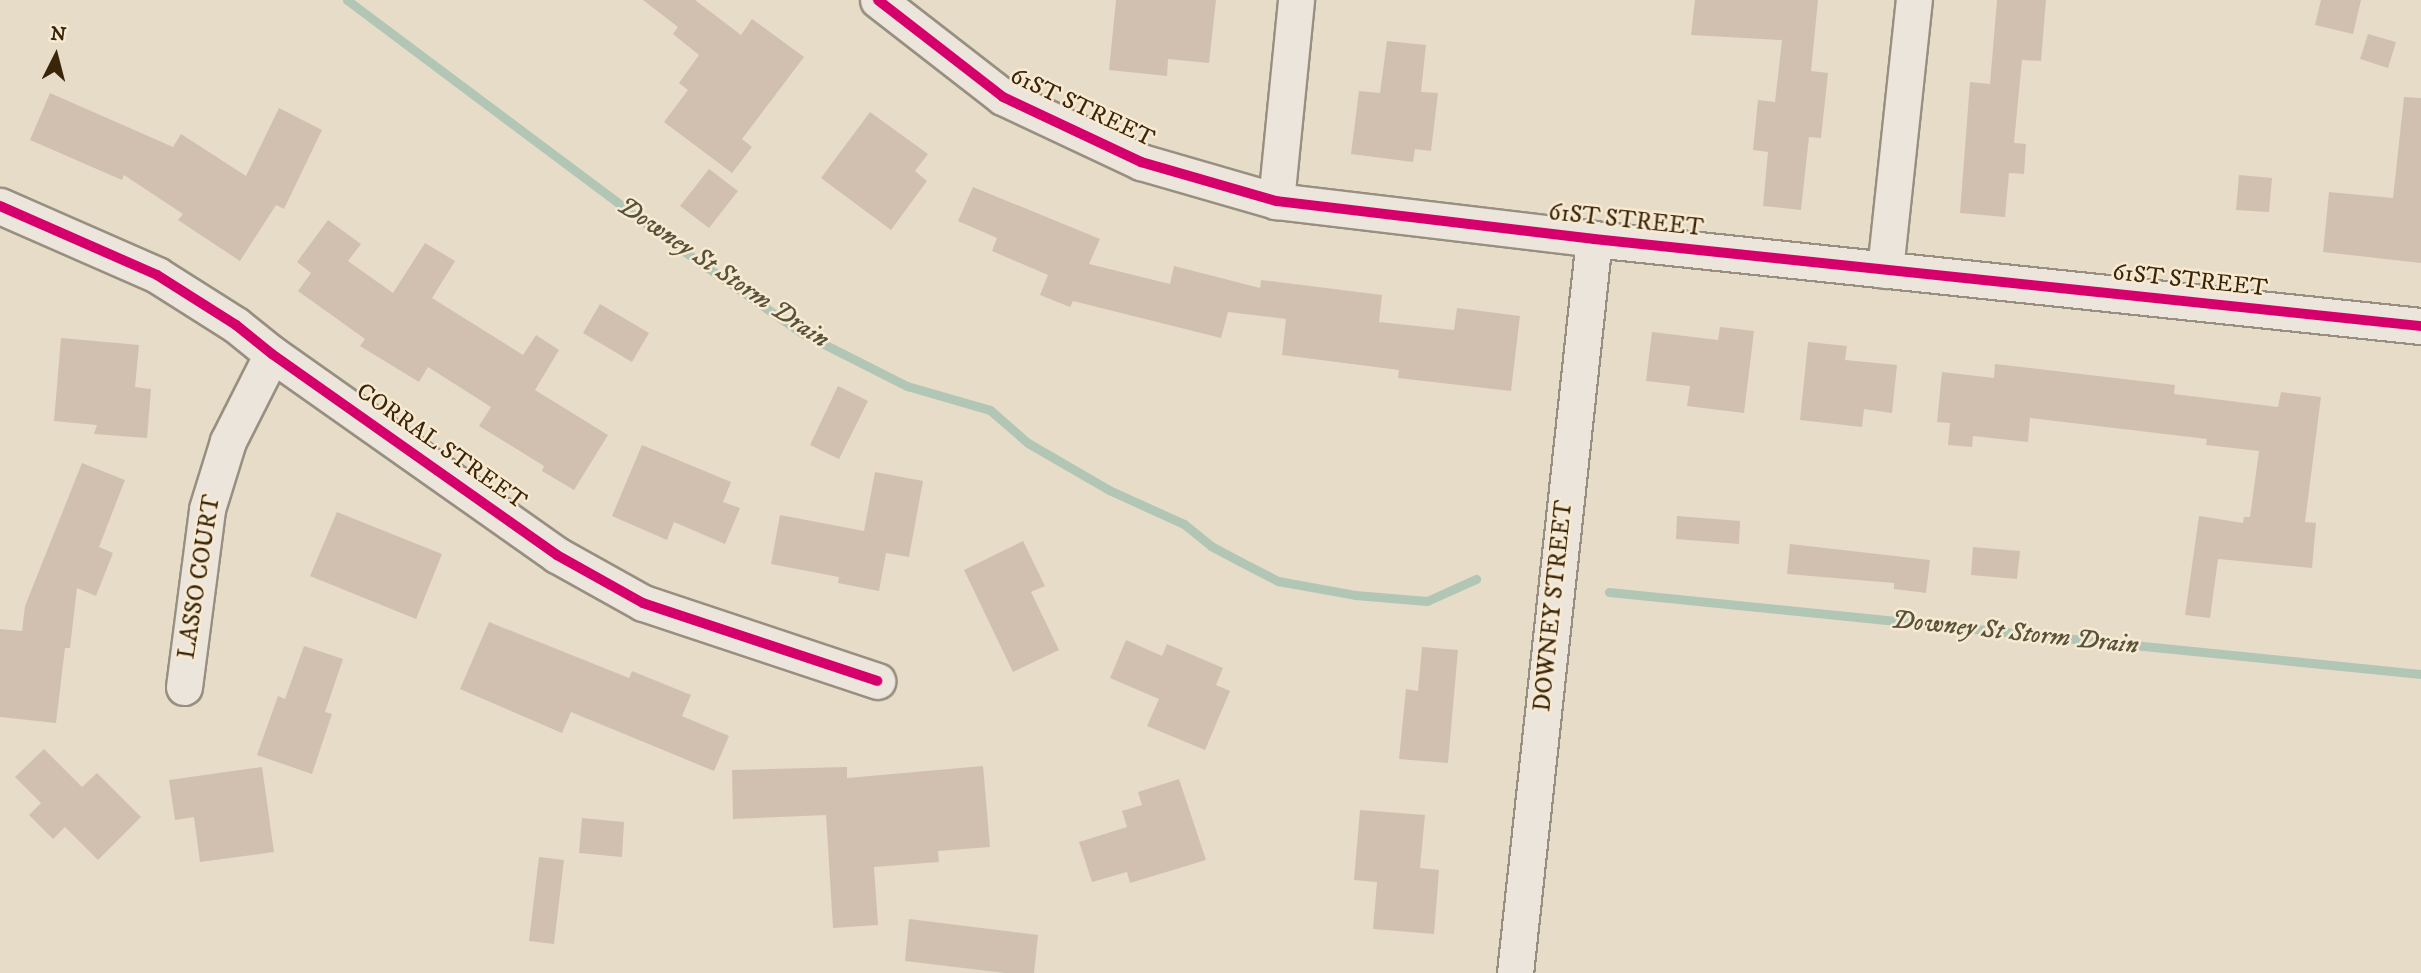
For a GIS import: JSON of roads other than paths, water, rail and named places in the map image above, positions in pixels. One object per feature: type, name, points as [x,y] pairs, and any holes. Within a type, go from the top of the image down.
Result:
[{"type":"street","name":"61ST STREET","points":[[878,0],[1003,97],[1141,162],[1276,201],[1594,239],[2421,326]]},
{"type":"street","points":[[1276,201],[1296,0]]},
{"type":"street","points":[[1885,270],[1914,0]]},
{"type":"street","name":"CORRAL STREET","points":[[0,206],[157,275],[236,324],[272,354],[557,555],[643,603],[877,681]]},
{"type":"street","name":"DOWNEY STREET","points":[[1515,973],[1594,239]]},
{"type":"street","name":"LASSO COURT","points":[[184,687],[207,509],[228,441],[272,354]]},
{"type":"waterway","name":"Downey St Storm Drain","points":[[347,0],[672,243],[802,333],[907,386],[990,410],[1028,443],[1109,490],[1184,524],[1211,546],[1278,581],[1355,595],[1427,601],[1476,579]]},
{"type":"waterway","name":"Downey St Storm Drain","points":[[1609,592],[2421,674]]}]
